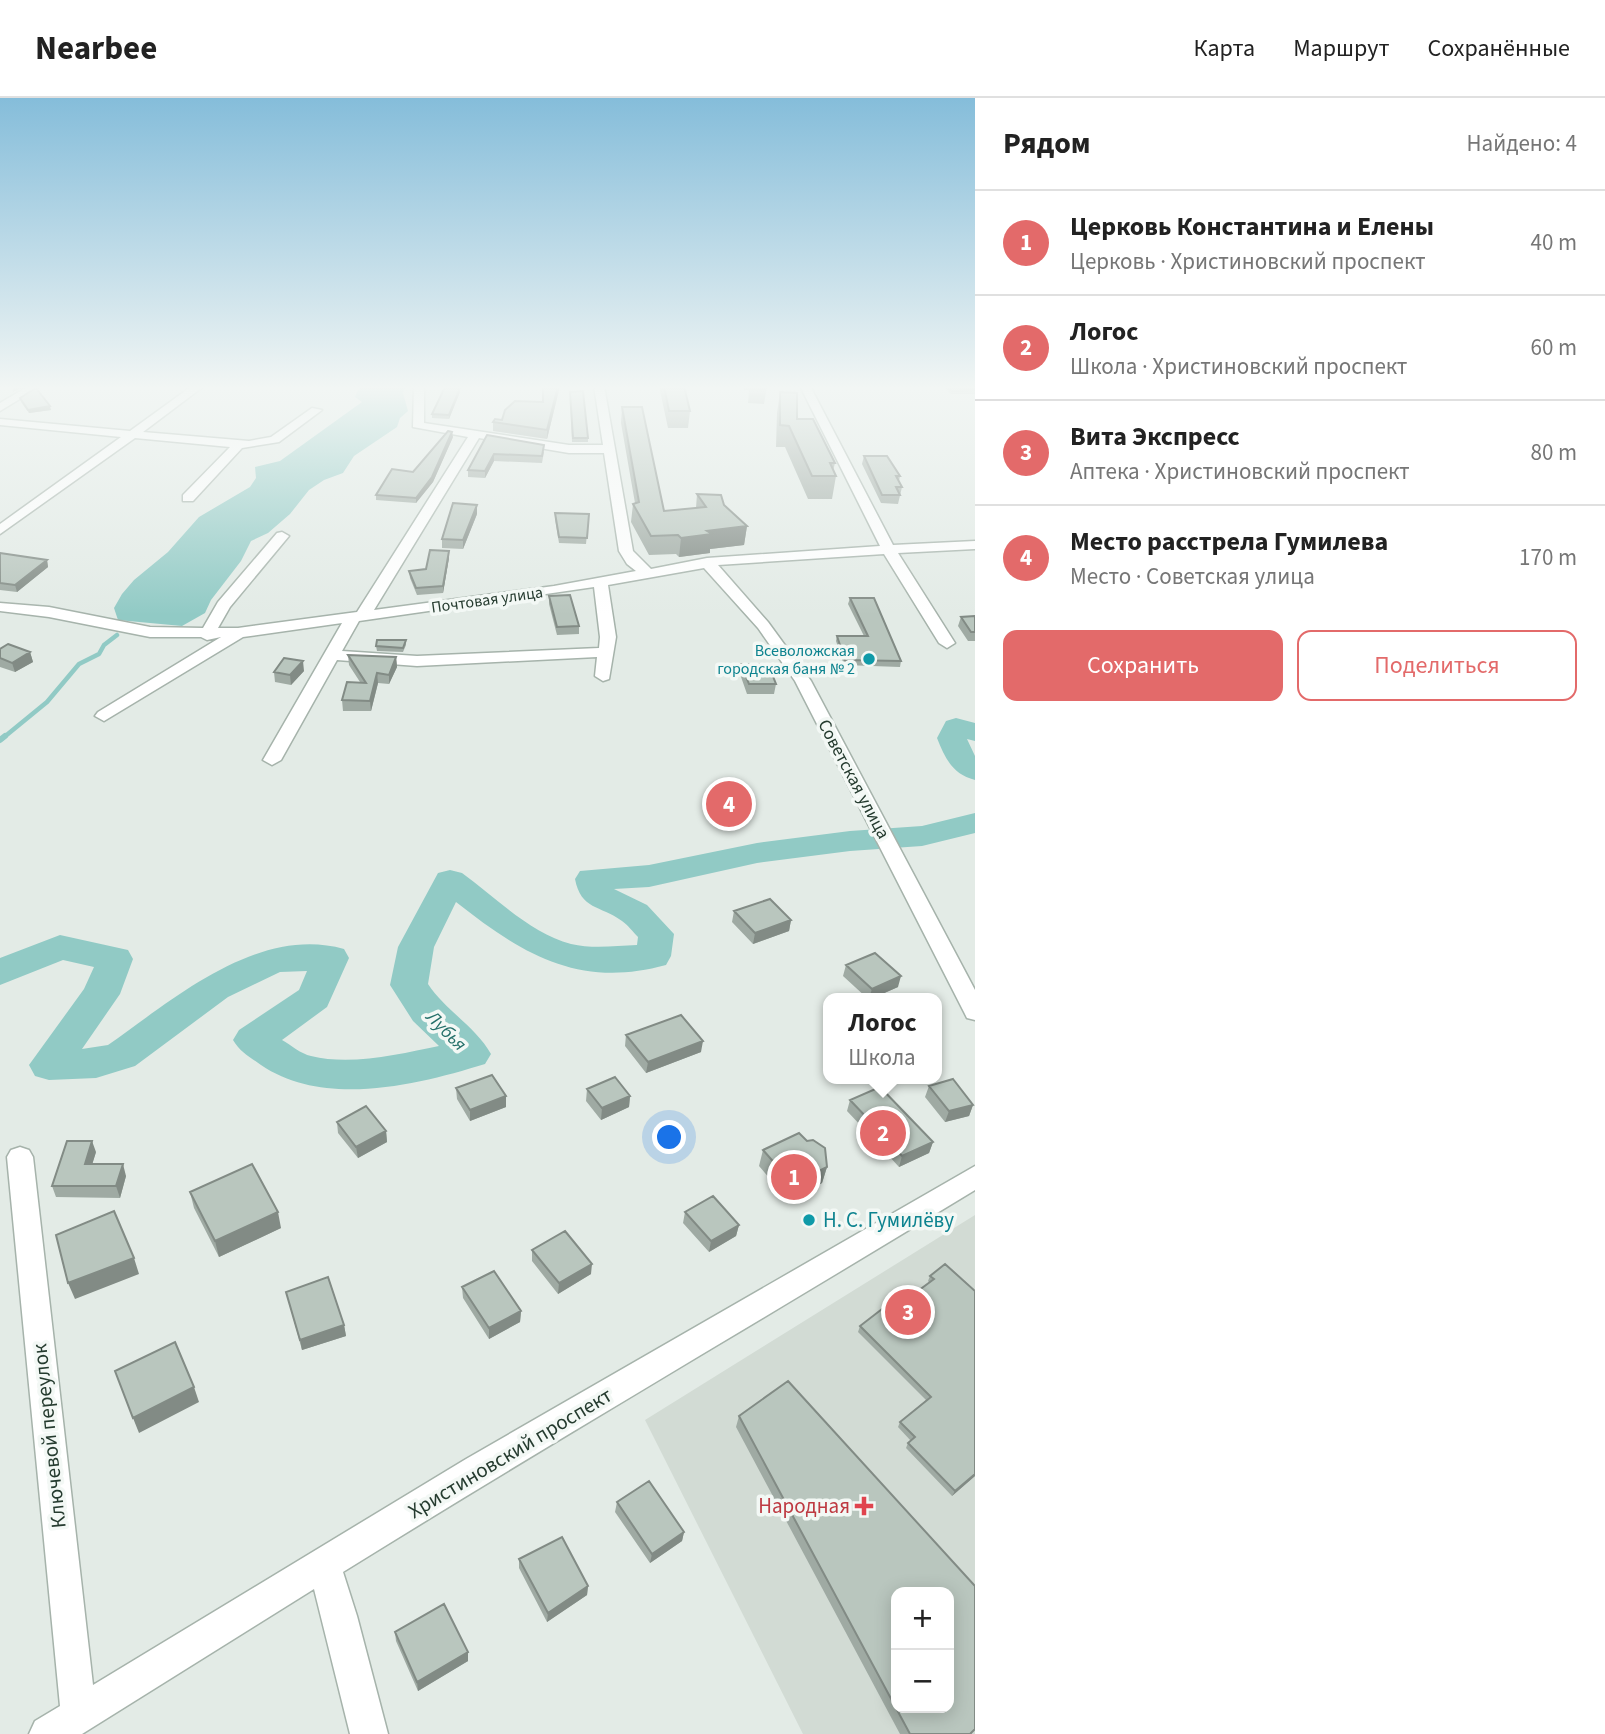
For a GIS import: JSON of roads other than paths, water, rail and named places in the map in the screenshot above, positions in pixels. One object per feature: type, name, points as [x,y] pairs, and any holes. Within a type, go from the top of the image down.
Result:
[{"type":"street","points":[[0,530],[92,462]]},
{"type":"street","points":[[188,498],[222,462]]},
{"type":"street","points":[[272,760],[332,655],[457,462]]},
{"type":"street","points":[[610,462],[626,551],[632,561],[646,572]]},
{"type":"street","points":[[844,462],[889,550],[947,643]]},
{"type":"street","points":[[207,635],[223,605],[282,536]]},
{"type":"street","name":"Почтовая улица","points":[[0,607],[49,612],[150,632],[207,635],[239,633],[600,582],[706,562],[768,555],[975,545]]},
{"type":"street","name":"Советская улица","points":[[706,562],[763,625],[803,681],[975,1012]]},
{"type":"street","points":[[600,582],[608,638],[603,676]]},
{"type":"street","points":[[104,716],[239,633]]},
{"type":"street","points":[[332,655],[417,661],[606,652]]},
{"type":"street","name":"Ключевой переулок","points":[[20,1157],[80,1714]]},
{"type":"street","name":"Христиновский проспект","points":[[48,1734],[477,1470],[975,1177]]},
{"type":"street","points":[[324,1566],[340,1616],[369,1734]]},
{"type":"water","points":[[274,462],[350,462],[343,473],[324,480],[309,490],[290,514],[268,533],[251,541],[241,561],[211,600],[205,613],[182,626],[118,620],[114,608],[134,580],[168,552],[199,517],[250,487],[256,478],[255,467]]},
{"type":"waterway","points":[[3,738],[47,702],[79,664],[99,654],[104,645],[117,635]]},
{"type":"waterway","name":"Лубья","points":[[975,732],[956,727],[952,738],[961,760],[975,771]]},
{"type":"waterway","points":[[0,740],[5,736]]},
{"type":"waterway","name":"Лубья","points":[[0,972],[60,947],[115,959],[101,994],[49,1065],[96,1063],[121,1056],[215,988],[274,960],[331,958],[314,998],[253,1040],[294,1066],[311,1071],[332,1074],[381,1071],[471,1054],[426,1011],[409,985],[416,947],[450,881],[523,935],[554,951],[591,958],[653,956],[656,934],[635,913],[595,893],[592,879],[649,876],[757,853],[850,841],[922,836],[975,823]]},
{"type":"place","name":"Всеволожская городская баня № 2","points":[[869,659]]},
{"type":"place","name":"Место расстрела Гумилева","points":[[729,804]]},
{"type":"place","name":"Логос","points":[[883,1133]]},
{"type":"place","name":"Церковь Константина и Елены","points":[[794,1177]]},
{"type":"place","name":"Н. С. Гумилёву","points":[[809,1220]]},
{"type":"place","name":"Вита Экспресс","points":[[908,1312]]},
{"type":"place","name":"Народная","points":[[864,1506]]}]
